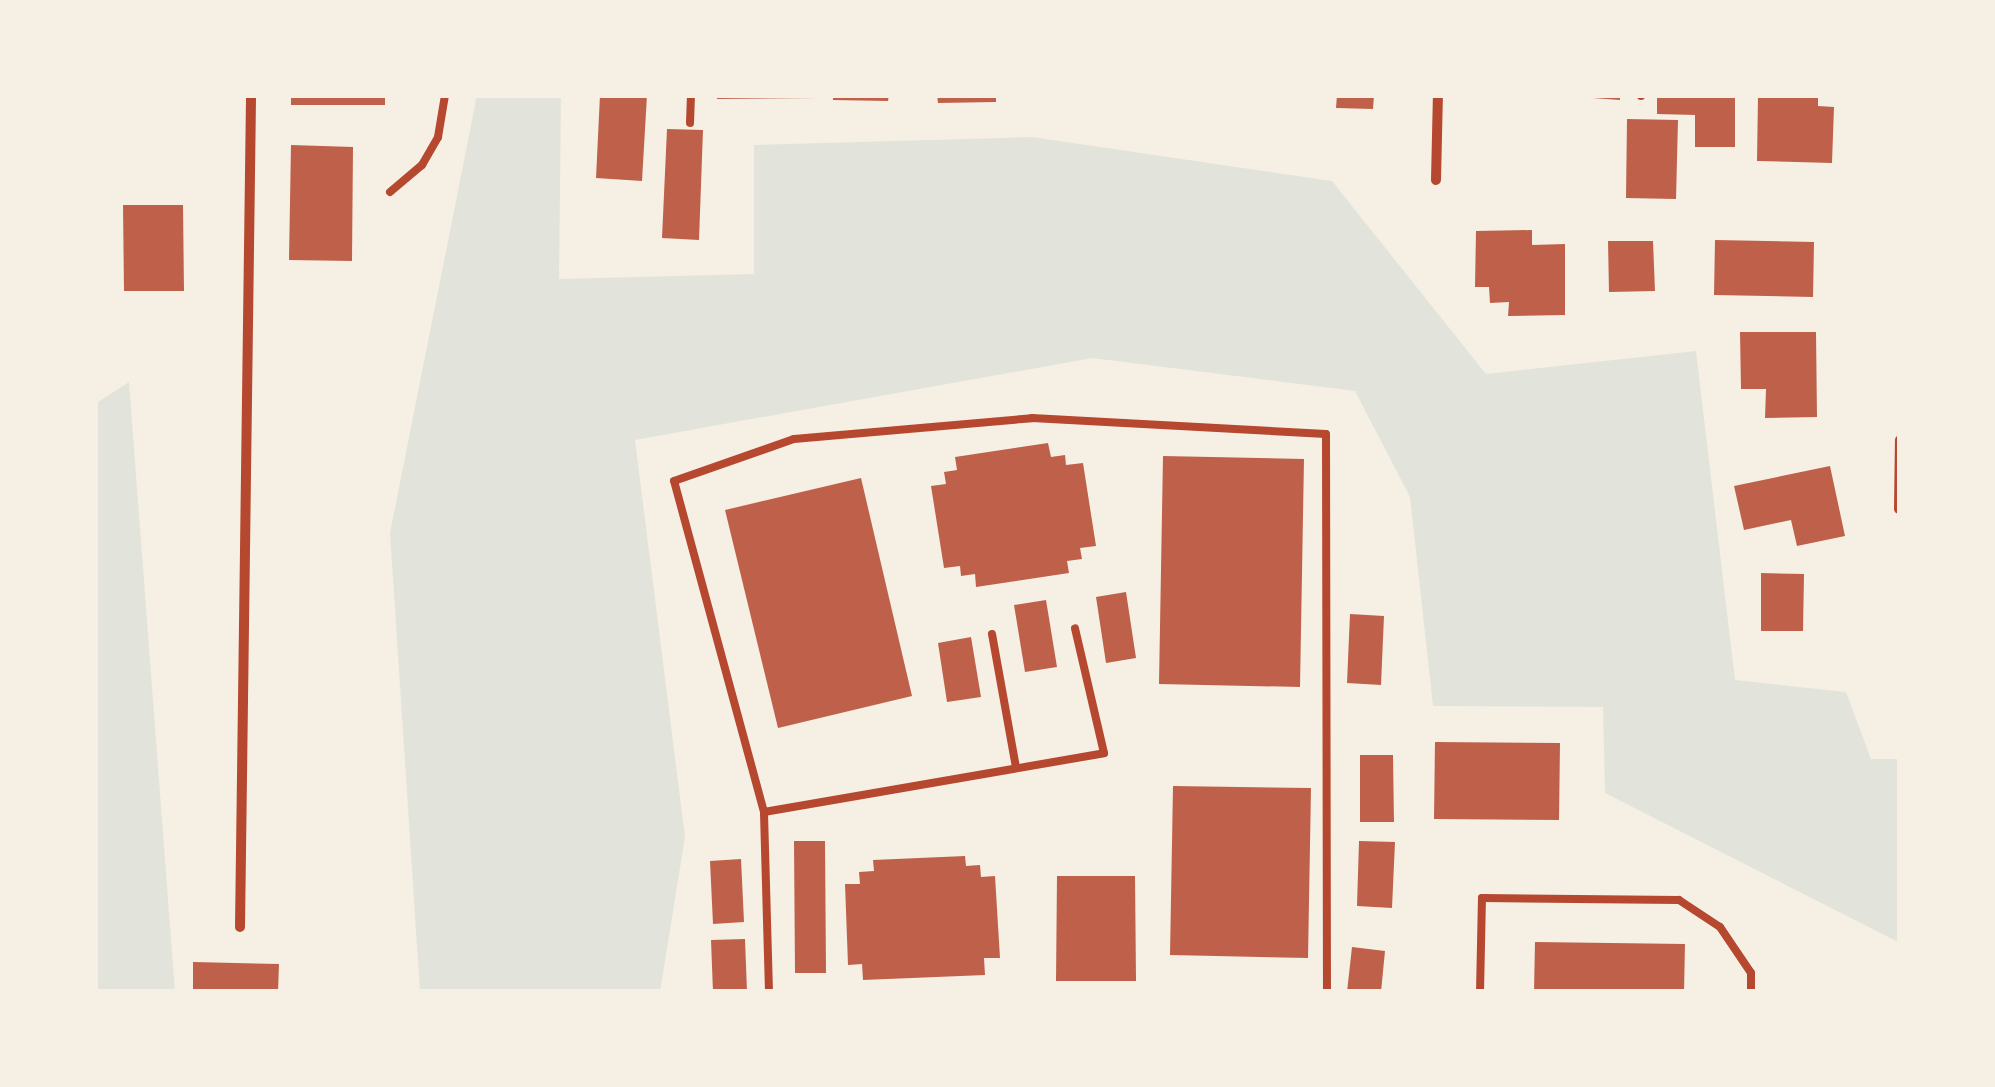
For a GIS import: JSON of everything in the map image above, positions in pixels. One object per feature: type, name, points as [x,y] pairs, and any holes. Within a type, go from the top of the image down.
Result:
[{"type":"street","points":[[240,927],[251,95]]},
{"type":"street","points":[[1436,180],[1438,95]]},
{"type":"street","points":[[1899,509],[1900,440]]},
{"type":"lane","points":[[390,192],[422,165],[438,137],[444,95]]},
{"type":"lane","points":[[690,123],[691,95]]},
{"type":"lane","points":[[769,992],[764,812],[674,482],[794,439],[1032,418],[1326,434],[1327,992]]},
{"type":"lane","points":[[764,812],[1104,753],[1075,628]]},
{"type":"lane","points":[[992,634],[1016,768]]},
{"type":"lane","points":[[1480,992],[1482,898],[1679,900],[1720,927],[1751,973],[1751,992]]},
{"type":"shaded area","points":[[477,95],[561,95],[559,279],[754,274],[754,145],[1032,137],[1332,181],[1486,374],[1696,351],[1735,680],[1846,692],[1871,759],[1900,759],[1900,943],[1605,793],[1603,707],[1433,706],[1410,497],[1355,391],[1092,358],[635,440],[685,837],[660,992],[420,992],[390,533]]},
{"type":"shaded area","points":[[129,382],[175,992],[97,992],[95,404]]},
{"type":"building","points":[[291,95],[385,95],[385,105],[291,105]]},
{"type":"building","points":[[600,95],[647,95],[642,181],[596,178]]},
{"type":"building","points":[[717,95],[818,95],[818,98],[717,99]]},
{"type":"building","points":[[833,95],[889,95],[888,101],[833,100]]},
{"type":"building","points":[[937,95],[996,95],[996,102],[938,103]]},
{"type":"building","points":[[1337,95],[1374,95],[1373,109],[1336,108]]},
{"type":"building","points":[[1552,95],[1620,95],[1620,100]]},
{"type":"building","points":[[1657,95],[1735,95],[1735,147],[1695,147],[1695,115],[1657,114]]},
{"type":"building","points":[[1758,95],[1818,95],[1818,106],[1834,107],[1832,163],[1757,161]]},
{"type":"building","points":[[1627,119],[1678,120],[1676,199],[1626,198]]},
{"type":"building","points":[[667,129],[703,130],[699,240],[662,238]]},
{"type":"building","points":[[291,145],[353,147],[352,261],[289,260]]},
{"type":"building","points":[[123,205],[183,205],[184,291],[124,291]]},
{"type":"building","points":[[1532,230],[1532,245],[1565,244],[1565,315],[1508,316],[1509,302],[1490,303],[1489,287],[1475,287],[1476,231]]},
{"type":"building","points":[[1715,240],[1814,242],[1813,297],[1714,295]]},
{"type":"building","points":[[1608,241],[1653,241],[1655,291],[1609,292]]},
{"type":"building","points":[[1740,332],[1816,332],[1817,417],[1765,418],[1766,389],[1741,389]]},
{"type":"building","points":[[1048,443],[1051,457],[1065,455],[1066,465],[1083,463],[1096,546],[1080,548],[1082,559],[1067,561],[1069,573],[976,587],[975,574],[961,576],[960,566],[944,568],[931,486],[946,484],[944,472],[957,470],[955,457]]},
{"type":"building","points":[[1163,456],[1304,459],[1300,687],[1159,684]]},
{"type":"building","points":[[1830,466],[1845,536],[1797,546],[1791,520],[1744,530],[1734,486]]},
{"type":"building","points":[[861,478],[912,696],[778,728],[725,510]]},
{"type":"building","points":[[1761,573],[1804,574],[1803,631],[1761,631]]},
{"type":"building","points":[[1126,592],[1136,658],[1106,663],[1096,597]]},
{"type":"building","points":[[1046,600],[1057,667],[1025,672],[1014,605]]},
{"type":"building","points":[[1350,614],[1384,616],[1381,685],[1347,683]]},
{"type":"building","points":[[971,637],[981,697],[947,702],[938,643]]},
{"type":"building","points":[[1435,742],[1560,743],[1559,820],[1434,819]]},
{"type":"building","points":[[1360,755],[1393,755],[1394,822],[1360,822]]},
{"type":"building","points":[[1173,786],[1311,788],[1308,958],[1170,955]]},
{"type":"building","points":[[794,841],[825,841],[826,973],[795,973]]},
{"type":"building","points":[[1359,841],[1395,842],[1392,908],[1357,906]]},
{"type":"building","points":[[965,856],[966,866],[980,865],[981,877],[995,876],[1000,958],[984,958],[985,975],[863,980],[862,964],[848,965],[845,884],[860,884],[859,872],[874,871],[873,860]]},
{"type":"building","points":[[741,859],[744,922],[713,924],[710,861]]},
{"type":"building","points":[[1057,876],[1135,876],[1136,981],[1056,981]]},
{"type":"building","points":[[745,939],[747,992],[713,992],[711,940]]},
{"type":"building","points":[[1535,942],[1685,944],[1684,992],[1534,992]]},
{"type":"building","points":[[1352,947],[1385,951],[1381,992],[1347,992]]},
{"type":"building","points":[[193,962],[279,964],[278,992],[193,992]]}]
